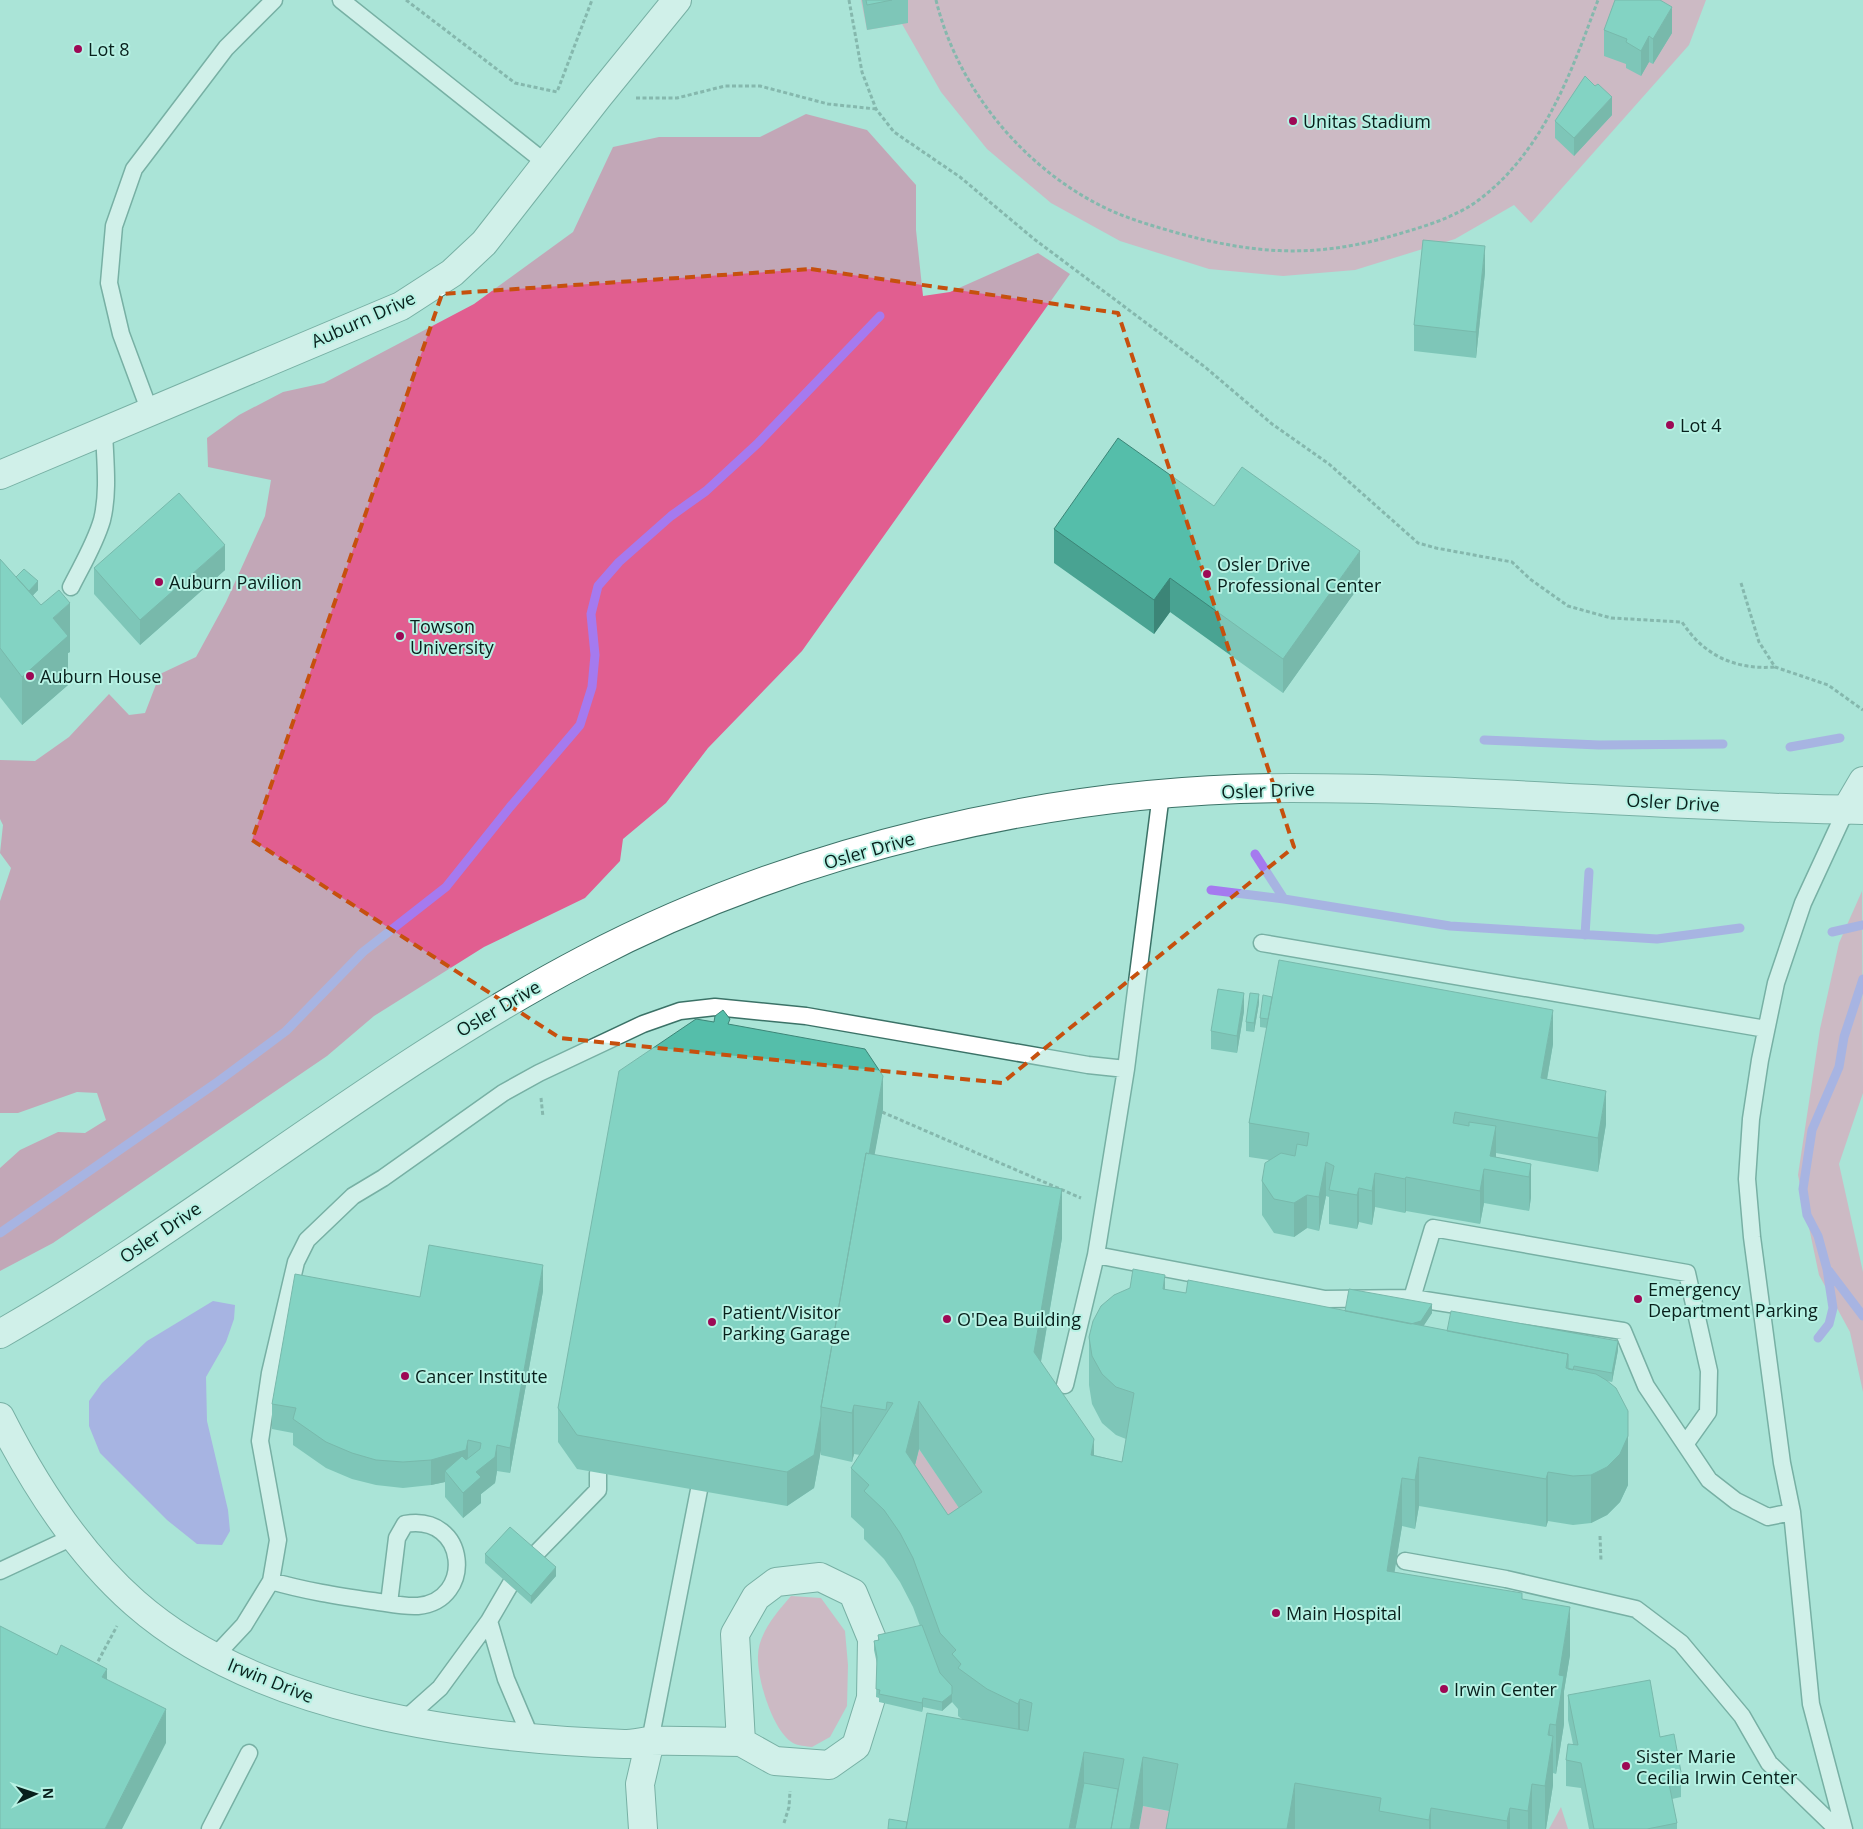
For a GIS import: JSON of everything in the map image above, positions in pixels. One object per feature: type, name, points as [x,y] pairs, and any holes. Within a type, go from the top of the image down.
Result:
[{"type":"street","name":"Auburn Drive","points":[[0,474],[401,306],[452,273],[484,243],[598,97],[677,0]]},
{"type":"street","points":[[1854,810],[1863,781]]},
{"type":"street","name":"Osler Drive","points":[[0,1334],[45,1308],[122,1258],[431,1048],[541,983],[638,934],[720,899],[902,840],[1024,813],[1161,794],[1287,788],[1428,791],[1854,810]]},
{"type":"street","name":"Irwin Drive","points":[[0,1417],[33,1476],[75,1536],[109,1579],[135,1603],[174,1632],[215,1656],[309,1696],[359,1712],[403,1721],[531,1738],[627,1744],[650,1741],[741,1742]]},
{"type":"street","points":[[820,1577],[853,1593],[872,1639],[871,1698],[856,1746],[829,1765],[775,1761],[741,1742],[735,1634],[756,1597],[776,1582],[820,1577]]},
{"type":"street","points":[[643,1829],[640,1784],[650,1741]]},
{"type":"lane","points":[[150,412],[121,334],[109,283],[114,226],[134,170],[226,48],[274,0]]},
{"type":"lane","points":[[341,0],[547,164]]},
{"type":"lane","points":[[71,587],[93,545],[102,518],[106,485],[104,431]]},
{"type":"lane","points":[[1065,1385],[1096,1255],[1126,1069],[1161,794]]},
{"type":"lane","points":[[1844,1829],[1811,1704],[1792,1512],[1782,1463],[1753,1247],[1748,1179],[1751,1119],[1766,1029],[1776,983],[1803,903],[1854,810]]},
{"type":"lane","points":[[1262,943],[1766,1029]]},
{"type":"lane","points":[[215,1656],[244,1624],[271,1581],[278,1540],[260,1441],[270,1373],[296,1262],[308,1240],[353,1196],[383,1178],[503,1093],[532,1077],[643,1024],[680,1012],[715,1007],[758,1009],[919,1034],[1088,1065],[1126,1069]]},
{"type":"lane","points":[[1412,1298],[1433,1228],[1687,1273],[1710,1372],[1708,1412],[1686,1443]]},
{"type":"lane","points":[[1096,1255],[1325,1299],[1412,1298],[1624,1331],[1646,1386],[1710,1480],[1736,1501],[1768,1517],[1792,1512]]},
{"type":"lane","points":[[403,1721],[440,1688],[489,1620],[517,1573],[598,1490],[598,1473]]},
{"type":"lane","points":[[650,1741],[699,1490]]},
{"type":"lane","points":[[271,1581],[306,1591],[389,1603],[419,1606],[438,1599],[452,1587],[458,1568],[453,1542],[438,1528],[419,1521],[405,1524],[397,1538],[389,1603]]},
{"type":"lane","points":[[0,1571],[75,1536]]},
{"type":"lane","points":[[1405,1561],[1506,1579],[1636,1609],[1681,1643],[1742,1716],[1769,1763],[1837,1829]]},
{"type":"lane","points":[[489,1620],[506,1680],[531,1738]]},
{"type":"lane","points":[[210,1829],[249,1753]]},
{"type":"path","points":[[406,0],[515,83],[557,92],[592,0]]},
{"type":"path","points":[[849,0],[862,72],[876,108],[894,132],[960,177],[1034,239],[1204,367],[1272,424],[1329,464],[1418,543],[1512,562],[1530,579],[1568,606],[1611,618],[1682,622],[1689,633],[1711,652],[1737,665],[1754,668],[1776,667],[1828,685],[1863,710]]},
{"type":"path","points":[[936,0],[954,50],[986,106],[1024,151],[1055,177],[1105,207],[1142,223],[1209,242],[1272,251],[1323,250],[1376,240],[1415,230],[1478,201],[1509,174],[1557,104],[1598,0]]},
{"type":"path","points":[[633,98],[677,98],[725,86],[760,86],[828,104],[876,108]]},
{"type":"path","points":[[1740,583],[1759,642],[1776,667]]},
{"type":"path","points":[[882,1112],[1084,1199]]},
{"type":"path","points":[[1600,1536],[1601,1562]]},
{"type":"path","points":[[90,1675],[118,1625]]},
{"type":"path","points":[[784,1823],[790,1807],[790,1788]]},
{"type":"highlighted area","points":[[811,269],[1118,313],[1294,847],[1002,1083],[560,1038],[252,840],[442,294]]},
{"type":"shaded area","name":"Unitas Stadium","points":[[861,0],[1706,0],[1689,45],[1531,223],[1514,205],[1455,239],[1355,270],[1283,276],[1209,269],[1120,241],[1051,203],[987,149],[941,92],[902,24],[867,30]]},
{"type":"shaded area","points":[[806,114],[867,130],[916,185],[916,230],[923,296],[950,292],[1038,253],[1070,274],[802,651],[708,748],[666,803],[623,839],[620,861],[585,898],[484,947],[374,1016],[327,1056],[53,1243],[0,1271],[0,1168],[20,1150],[58,1132],[85,1133],[106,1120],[97,1093],[77,1092],[18,1113],[0,1113],[0,901],[11,868],[0,853],[3,825],[0,819],[0,760],[35,761],[69,737],[109,694],[129,715],[145,713],[160,674],[196,657],[226,602],[265,516],[271,480],[208,467],[207,438],[239,415],[283,392],[324,383],[474,304],[573,232],[613,147],[659,137],[760,137]]},
{"type":"shaded area","points":[[1862,891],[1863,1093],[1839,1164],[1863,1272],[1863,1392],[1850,1332],[1819,1275],[1798,1175],[1820,1029],[1839,943]]},
{"type":"shaded area","points":[[213,1301],[235,1305],[234,1319],[226,1342],[206,1377],[207,1421],[228,1510],[230,1531],[222,1545],[197,1544],[167,1520],[100,1453],[89,1426],[89,1401],[102,1383],[147,1341]]},
{"type":"shaded area","points":[[919,1449],[982,1540],[906,1501]]},
{"type":"shaded area","points":[[791,1596],[821,1598],[845,1631],[848,1665],[847,1706],[830,1737],[812,1747],[793,1743],[779,1728],[763,1691],[758,1666],[761,1640],[774,1616]]},
{"type":"shaded area","points":[[1143,1806],[1178,1813],[1175,1829],[1139,1829]]},
{"type":"shaded area","points":[[1561,1807],[1568,1829],[1549,1829]]},
{"type":"building","points":[[866,0],[892,0],[867,5]]},
{"type":"building","points":[[1615,0],[1660,0],[1672,7],[1653,39],[1649,36],[1641,51],[1626,42],[1627,39],[1604,30]]},
{"type":"building","points":[[1585,76],[1595,86],[1598,84],[1612,97],[1574,138],[1555,121]]},
{"type":"building","points":[[1423,240],[1485,246],[1476,332],[1414,325]]},
{"type":"building","name":"Osler Drive Professional Center","points":[[1118,438],[1214,506],[1242,467],[1360,551],[1283,659],[1170,578],[1154,600],[1054,529]]},
{"type":"building","name":"Auburn Pavilion","points":[[179,493],[225,545],[140,620],[94,568]]},
{"type":"building","points":[[0,559],[41,605],[59,590],[70,603],[53,618],[68,636],[22,677],[0,648]]},
{"type":"building","points":[[24,569],[38,581],[29,591],[16,577]]},
{"type":"building","points":[[1279,960],[1553,1010],[1541,1078],[1606,1091],[1598,1138],[1455,1112],[1453,1123],[1469,1126],[1469,1122],[1496,1126],[1490,1156],[1531,1164],[1529,1177],[1484,1169],[1480,1191],[1375,1173],[1372,1191],[1359,1188],[1357,1195],[1329,1190],[1334,1166],[1326,1162],[1319,1197],[1307,1195],[1294,1203],[1274,1199],[1262,1181],[1265,1163],[1281,1153],[1295,1156],[1297,1144],[1307,1146],[1309,1133],[1249,1123]]},
{"type":"building","points":[[1218,989],[1244,993],[1237,1036],[1211,1031]]},
{"type":"building","points":[[1250,993],[1259,994],[1254,1023],[1246,1022]]},
{"type":"building","points":[[1263,995],[1272,997],[1268,1019],[1260,1018]]},
{"type":"building","name":"Patient/Visitor Parking Garage","points":[[723,1010],[730,1019],[728,1024],[865,1049],[883,1076],[869,1154],[866,1153],[814,1455],[787,1472],[577,1435],[558,1408],[619,1071],[696,1019],[714,1022],[715,1016]]},
{"type":"building","points":[[866,1153],[1062,1189],[1034,1352],[1094,1439],[1091,1455],[1122,1462],[1134,1393],[1116,1387],[1102,1374],[1092,1356],[1089,1337],[1093,1321],[1101,1306],[1114,1295],[1130,1288],[1133,1269],[1165,1275],[1163,1289],[1186,1293],[1188,1280],[1568,1354],[1566,1368],[1596,1374],[1606,1380],[1616,1388],[1628,1411],[1628,1436],[1620,1454],[1607,1467],[1591,1475],[1573,1476],[1548,1472],[1546,1479],[1419,1457],[1415,1480],[1402,1478],[1387,1571],[1522,1593],[1522,1599],[1570,1607],[1559,1675],[1564,1676],[1556,1725],[1550,1724],[1548,1735],[1553,1736],[1545,1786],[1532,1784],[1528,1811],[1510,1808],[1507,1821],[1431,1808],[1429,1820],[1379,1811],[1381,1798],[1295,1783],[1287,1829],[1166,1829],[1178,1764],[1143,1757],[1130,1829],[1111,1829],[1124,1759],[1084,1752],[1069,1829],[906,1829],[927,1713],[1028,1731],[1032,1703],[1020,1699],[1018,1704],[987,1689],[958,1668],[961,1664],[952,1654],[956,1650],[940,1633],[913,1558],[900,1533],[884,1510],[864,1491],[869,1485],[851,1468],[893,1403],[887,1402],[886,1410],[854,1405],[852,1413],[821,1407]],"holes":[[[919,1401],[982,1492],[948,1515],[906,1452]]]},
{"type":"building","name":"Cancer Institute","points":[[429,1245],[543,1265],[510,1448],[497,1445],[495,1457],[476,1472],[481,1477],[463,1493],[445,1471],[462,1456],[466,1460],[480,1449],[481,1443],[468,1440],[466,1450],[431,1460],[403,1462],[376,1460],[352,1453],[326,1442],[293,1419],[296,1408],[272,1404],[295,1274],[420,1297]]},
{"type":"building","points":[[1349,1289],[1432,1304],[1421,1321],[1411,1324],[1345,1311]]},
{"type":"building","points":[[1451,1311],[1618,1341],[1612,1373],[1574,1366],[1573,1370],[1568,1369],[1568,1354],[1447,1331]]},
{"type":"building","points":[[510,1527],[556,1567],[531,1596],[485,1554]]},
{"type":"building","points":[[922,1625],[940,1673],[952,1686],[952,1694],[942,1702],[923,1698],[922,1703],[879,1694],[880,1690],[876,1689],[877,1657],[874,1641],[879,1640],[878,1635]]},
{"type":"building","points":[[0,1626],[57,1655],[61,1645],[107,1669],[102,1677],[166,1709],[105,1829],[0,1829]]},
{"type":"building","name":"Sister Marie Cecilia Irwin Center","points":[[1650,1680],[1660,1737],[1674,1734],[1681,1772],[1667,1774],[1677,1823],[1647,1829],[1594,1829],[1581,1763],[1566,1760],[1568,1744],[1578,1745],[1568,1695]]},
{"type":"building","points":[[1084,1783],[1118,1789],[1111,1829],[1075,1829]]},
{"type":"building","points":[[889,1819],[907,1822],[906,1829],[888,1829]]},
{"type":"waterway","points":[[0,1233],[216,1083],[286,1031],[363,952],[446,887],[510,807],[580,725],[592,687],[595,655],[591,614],[598,586],[619,562],[671,516],[706,491],[757,444],[880,316]]},
{"type":"waterway","points":[[1790,747],[1840,738]]},
{"type":"waterway","points":[[1484,740],[1599,745],[1723,744]]},
{"type":"waterway","points":[[1255,854],[1284,899]]},
{"type":"waterway","points":[[1585,935],[1589,872]]},
{"type":"waterway","points":[[1211,890],[1284,899],[1450,926],[1657,939],[1740,928]]},
{"type":"waterway","points":[[1832,932],[1863,925]]},
{"type":"waterway","points":[[1818,1338],[1829,1324],[1833,1308],[1827,1269],[1818,1236],[1807,1215],[1803,1189],[1812,1130],[1839,1067],[1844,1037],[1863,979]]},
{"type":"waterway","points":[[1829,1271],[1863,1316]]},
{"type":"place","name":"Lot 8","points":[[78,49]]},
{"type":"place","name":"Unitas Stadium","points":[[1293,121]]},
{"type":"place","name":"Lot 4","points":[[1670,425]]},
{"type":"place","name":"Osler Drive Professional Center","points":[[1207,574]]},
{"type":"place","name":"Auburn Pavilion","points":[[159,582]]},
{"type":"place","name":"Towson University","points":[[400,636]]},
{"type":"place","name":"Auburn House","points":[[30,676]]},
{"type":"place","name":"Emergency Department Parking","points":[[1638,1299]]},
{"type":"place","name":"O'Dea Building","points":[[947,1319]]},
{"type":"place","name":"Patient/Visitor Parking Garage","points":[[712,1322]]},
{"type":"place","name":"Cancer Institute","points":[[405,1376]]},
{"type":"place","name":"Main Hospital","points":[[1276,1613]]},
{"type":"place","name":"Irwin Center","points":[[1444,1689]]},
{"type":"place","name":"Sister Marie Cecilia Irwin Center","points":[[1626,1766]]}]
